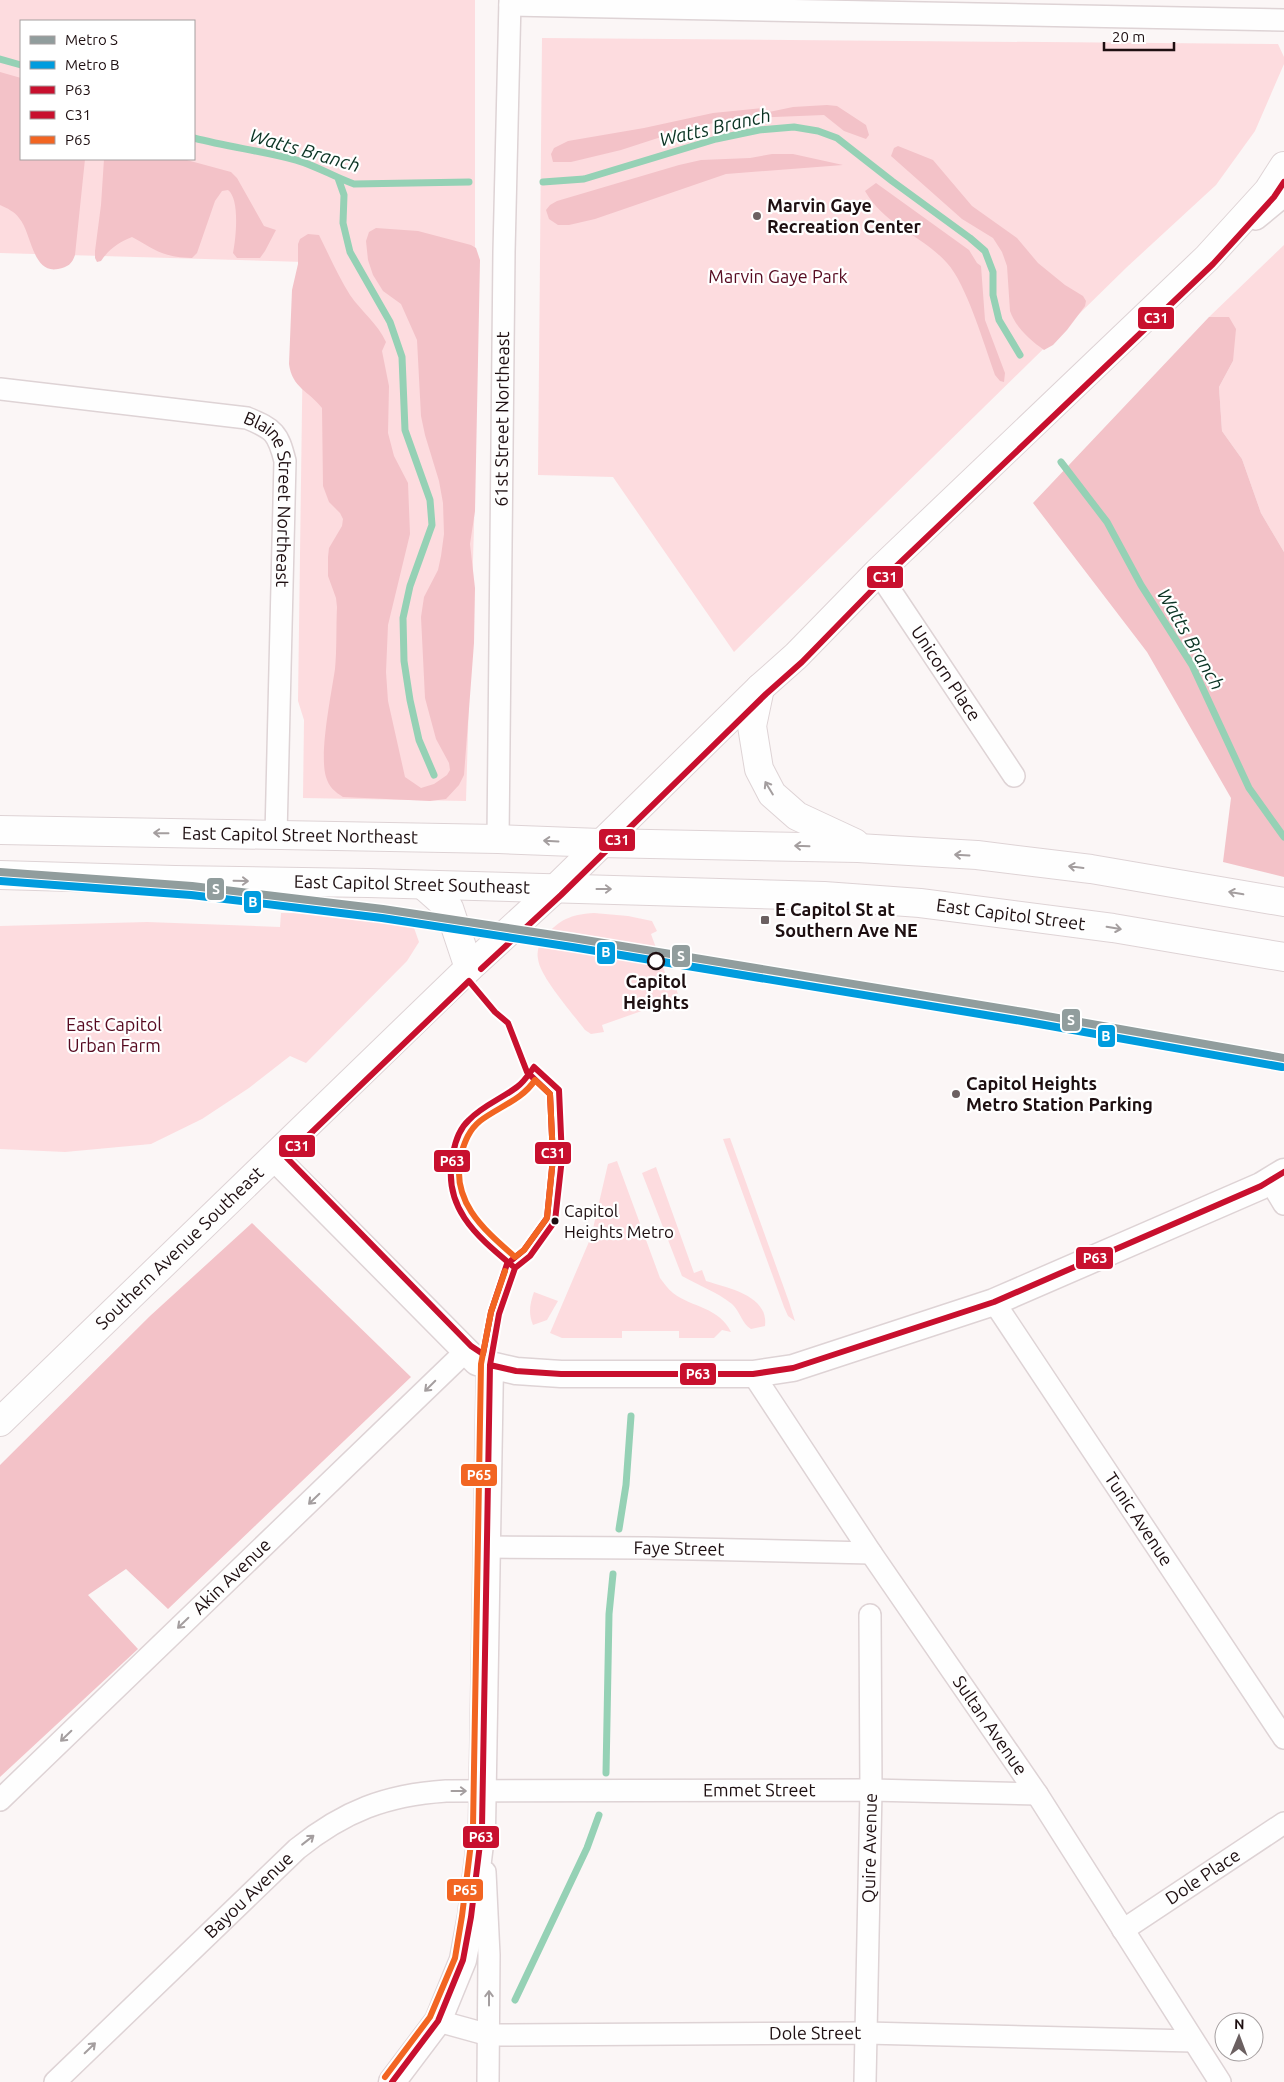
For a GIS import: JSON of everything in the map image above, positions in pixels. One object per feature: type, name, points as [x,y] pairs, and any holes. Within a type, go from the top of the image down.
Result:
[{"type":"main road","name":"Southern Avenue Southeast","points":[[0,1422],[469,968],[555,889],[760,688],[796,656],[878,572],[1207,258],[1268,191],[1284,166]]},
{"type":"main road","points":[[760,688],[752,726],[759,769],[772,794],[797,816],[868,849]]},
{"type":"main road","name":"East Capitol Street Northeast","points":[[0,830],[498,838],[600,843]]},
{"type":"main road","points":[[600,843],[758,845],[977,855],[1091,868],[1284,902]]},
{"type":"main road","name":"East Capitol Street Southeast","points":[[0,875],[555,889]]},
{"type":"main road","points":[[423,885],[449,908],[469,968]]},
{"type":"main road","name":"East Capitol Street","points":[[555,889],[786,894],[920,903],[1113,928],[1284,957]]},
{"type":"street","points":[[510,2],[921,6],[1284,20]]},
{"type":"street","name":"61st Street Northeast","points":[[498,838],[504,252],[510,2]]},
{"type":"street","points":[[1207,258],[1284,196]]},
{"type":"street","name":"Blaine Street Northeast","points":[[0,389],[247,418],[265,425],[280,439],[285,461],[276,835]]},
{"type":"street","name":"Unicorn Place","points":[[878,572],[1014,776]]},
{"type":"street","points":[[274,1157],[477,1362],[516,1371],[560,1374],[753,1374],[793,1368],[994,1302],[1277,1176],[1284,1204]]},
{"type":"street","name":"Tunic Avenue","points":[[994,1302],[1284,1738]]},
{"type":"street","name":"Akin Avenue","points":[[0,1800],[465,1352]]},
{"type":"street","points":[[488,2082],[489,1956],[482,1828],[490,1365]]},
{"type":"street","name":"Sultan Avenue","points":[[753,1374],[871,1553],[1037,1794],[1220,2082]]},
{"type":"street","name":"Faye Street","points":[[488,1548],[646,1548],[871,1553]]},
{"type":"street","name":"Quire Avenue","points":[[865,2082],[871,1790],[870,1615]]},
{"type":"street","name":"Emmet Street","points":[[483,1791],[871,1790],[1037,1794]]},
{"type":"street","name":"Bayou Avenue","points":[[55,2082],[297,1849],[333,1822],[358,1809],[396,1797],[421,1792],[483,1791]]},
{"type":"street","name":"Dole Place","points":[[1123,1930],[1284,1823]]},
{"type":"street","points":[[392,2082],[438,2021],[462,1960],[471,1917],[482,1828]]},
{"type":"street","name":"Dole Street","points":[[438,2021],[489,2035],[866,2033],[1193,2041]]},
{"type":"green space","points":[[0,0],[475,0],[475,491],[466,801],[303,798],[304,720],[298,701],[304,262],[0,253]]},
{"type":"green space","name":"Marvin Gaye Park","points":[[542,38],[1278,44],[1284,57],[1284,64],[1255,131],[1216,185],[1127,267],[734,652],[613,477],[538,475]]},
{"type":"green space","points":[[1284,245],[1284,552],[1261,513],[1242,459],[1222,431],[1219,387],[1233,361],[1229,317],[1209,317]]},
{"type":"green space","name":"East Capitol Urban Farm","points":[[281,913],[404,914],[413,925],[419,942],[407,961],[306,1063],[290,1056],[249,1088],[202,1119],[151,1144],[65,1152],[0,1149],[0,926],[147,922],[280,927]]},
{"type":"green space","points":[[594,913],[628,916],[652,921],[657,931],[651,934],[668,981],[674,979],[678,995],[672,1006],[655,1013],[653,1007],[602,1025],[604,1032],[591,1034],[585,1030],[544,975],[540,967],[538,952],[544,938],[559,923],[581,914]]},
{"type":"green space","points":[[730,1138],[795,1321],[788,1316],[784,1307],[723,1139]]},
{"type":"green space","points":[[617,1161],[660,1278],[673,1293],[720,1317],[731,1332],[722,1330],[714,1338],[679,1338],[679,1331],[622,1331],[622,1338],[562,1338],[550,1333],[591,1237],[608,1164]]},
{"type":"green space","points":[[656,1167],[694,1273],[702,1270],[706,1281],[735,1290],[754,1300],[764,1315],[765,1326],[751,1329],[745,1324],[732,1304],[714,1292],[682,1276],[642,1173]]},
{"type":"green space","points":[[534,1292],[558,1301],[547,1320],[533,1325],[530,1308]]},
{"type":"shaded area","points":[[0,72],[20,78],[20,160],[85,160],[75,255],[71,263],[58,269],[49,269],[43,265],[38,259],[19,218],[13,212],[0,205]]},
{"type":"shaded area","points":[[837,106],[866,125],[869,135],[866,139],[844,131],[824,115],[748,118],[695,126],[621,150],[571,162],[553,162],[551,154],[554,148],[568,141],[644,128],[713,113],[763,108],[769,112],[793,107]]},
{"type":"shaded area","points":[[898,146],[933,160],[972,206],[1017,238],[1038,263],[1065,285],[1083,296],[1086,301],[1085,306],[1053,345],[1044,350],[1024,333],[1016,323],[1010,311],[1007,266],[1002,252],[993,238],[962,219],[891,156],[894,148]]},
{"type":"shaded area","points":[[772,154],[793,154],[843,165],[726,174],[595,219],[569,225],[558,225],[549,219],[546,210],[557,201],[679,165],[701,160],[750,158]]},
{"type":"shaded area","points":[[104,160],[187,160],[231,172],[237,178],[264,226],[276,230],[260,258],[237,258],[233,253],[236,210],[232,195],[228,190],[222,191],[215,201],[197,253],[192,258],[167,255],[132,237],[115,246],[101,261],[97,262],[95,251]]},
{"type":"shaded area","points":[[876,183],[969,250],[981,266],[985,320],[1005,373],[1004,382],[1000,381],[995,375],[968,300],[954,272],[937,253],[893,222],[873,203],[865,191]]},
{"type":"shaded area","points":[[376,228],[418,231],[471,245],[476,248],[480,260],[475,511],[470,544],[475,588],[474,643],[464,775],[459,785],[446,799],[430,801],[343,797],[329,784],[324,767],[326,724],[336,661],[337,607],[336,598],[328,576],[328,557],[329,548],[342,526],[343,519],[329,502],[323,486],[322,408],[297,384],[289,364],[292,290],[298,264],[298,244],[300,239],[308,234],[319,235],[350,295],[379,329],[386,342],[382,351],[389,386],[388,433],[394,456],[408,483],[410,534],[388,625],[386,672],[388,701],[405,777],[421,788],[434,784],[447,775],[450,770],[449,763],[436,739],[425,698],[421,617],[424,597],[438,570],[441,556],[444,534],[443,503],[439,481],[421,416],[417,340],[401,304],[383,291],[373,275],[368,260],[366,241],[369,232]]},
{"type":"shaded area","points":[[1209,317],[1229,317],[1236,329],[1233,361],[1219,387],[1222,431],[1242,459],[1261,513],[1284,552],[1284,877],[1223,862],[1231,798],[1147,652],[1033,503]]},
{"type":"shaded area","points":[[252,1223],[411,1377],[168,1609],[126,1569],[88,1595],[138,1649],[0,1777],[0,1465],[150,1316]]},
{"type":"waterway","name":"Watts Branch","points":[[0,59],[20,65]]},
{"type":"waterway","name":"Watts Branch","points":[[543,182],[584,179],[716,139],[759,130],[794,127],[818,131],[837,138],[985,251],[993,272],[993,295],[999,320],[1020,355]]},
{"type":"waterway","name":"Watts Branch","points":[[195,138],[296,160],[354,184],[469,182]]},
{"type":"waterway","points":[[338,178],[344,195],[343,223],[350,252],[390,322],[402,357],[405,430],[430,500],[432,525],[410,586],[403,618],[404,661],[410,700],[419,740],[434,775]]},
{"type":"waterway","name":"Watts Branch","points":[[1061,462],[1107,522],[1141,585],[1192,665],[1249,788],[1284,837]]},
{"type":"waterway","points":[[619,1529],[626,1485],[631,1416]]},
{"type":"waterway","points":[[606,1773],[609,1614],[613,1574]]},
{"type":"waterway","points":[[515,2000],[587,1848],[599,1815]]},
{"type":"metro line","name":"S","points":[[0,872],[192,886],[383,909],[573,938],[1024,1012],[1284,1058]]},
{"type":"metro line","name":"B","points":[[0,881],[191,895],[382,918],[572,947],[1022,1021],[1282,1067]]},
{"type":"transit line","name":"C31","points":[[481,969],[561,895],[766,694],[802,662],[884,578],[1213,264],[1274,197],[1284,182]]},
{"type":"transit line","name":"C31","points":[[469,981],[495,1012],[508,1023],[527,1072],[550,1094],[553,1158],[547,1218],[524,1250],[507,1264],[491,1312],[483,1354],[471,1346],[286,1157],[469,981]]},
{"type":"transit line","name":"P63","points":[[515,1268],[488,1245],[466,1220],[452,1190],[451,1173],[455,1145],[460,1132],[466,1124],[474,1115],[520,1085],[534,1067]]},
{"type":"transit line","name":"P63","points":[[392,2082],[438,2021],[463,1960],[471,1917],[482,1828],[490,1365],[499,1314],[515,1268],[530,1256],[555,1221],[562,1158],[559,1090],[534,1067]]},
{"type":"transit line","name":"P65","points":[[535,1080],[550,1094],[553,1158],[547,1218],[524,1250],[515,1257],[492,1236],[472,1213],[460,1186],[459,1171],[461,1154],[473,1128],[487,1116],[523,1093],[535,1080]]},
{"type":"transit line","name":"P63","points":[[490,1365],[516,1371],[561,1374],[753,1374],[793,1368],[994,1302],[1261,1186],[1284,1172]]},
{"type":"transit line","name":"P65","points":[[385,2077],[430,2017],[455,1958],[462,1916],[473,1827],[481,1364],[491,1312],[505,1271]]},
{"type":"place","name":"Marvin Gaye Recreation Center","points":[[757,216]]},
{"type":"place","name":"E Capitol St at Southern Ave NE","points":[[765,920]]},
{"type":"place","name":"Capitol Heights","points":[[656,961]]},
{"type":"place","name":"Capitol Heights Metro Station Parking","points":[[956,1094]]},
{"type":"place","name":"Capitol Heights Metro","points":[[555,1221]]}]
